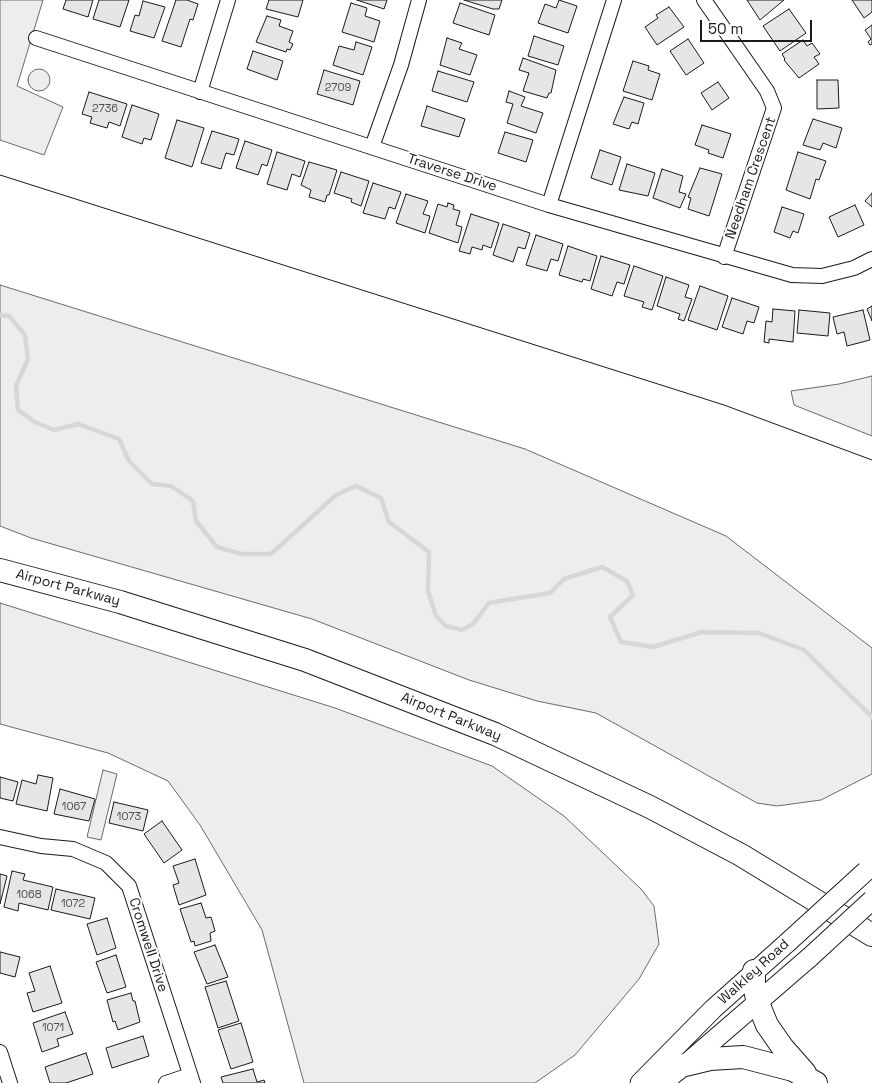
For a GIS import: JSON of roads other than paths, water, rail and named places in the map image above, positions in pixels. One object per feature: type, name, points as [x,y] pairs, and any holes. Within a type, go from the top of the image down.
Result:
[{"type":"highway","name":"Airport Parkway","points":[[0,570],[120,602],[296,657],[495,734],[650,807],[741,855],[872,936]]},
{"type":"highway","points":[[754,972],[754,986],[758,1003],[774,1036],[814,1082]]},
{"type":"highway","points":[[685,1065],[710,1059],[743,1057],[787,1068],[814,1082]]},
{"type":"main road","name":"Walkley Road","points":[[640,1083],[667,1054],[754,972],[869,868]]},
{"type":"main road","name":"Walkley Road","points":[[662,1083],[758,1003],[872,900]]},
{"type":"street","points":[[200,92],[228,0]]},
{"type":"street","points":[[372,147],[401,65],[419,0]]},
{"type":"street","points":[[549,205],[614,0]]},
{"type":"street","name":"Needham Crescent","points":[[704,0],[767,91],[774,108],[724,257]]},
{"type":"street","name":"Traverse Drive","points":[[36,38],[549,205],[724,257],[792,275],[822,276],[854,268],[872,259]]},
{"type":"street","name":"Cromwell Drive","points":[[0,837],[41,846],[73,849],[106,863],[129,886],[192,1079]]},
{"type":"street","points":[[0,1052],[10,1083]]},
{"type":"street","points":[[166,1083],[192,1079]]},
{"type":"waterway","points":[[0,315],[9,316],[25,335],[28,359],[16,386],[18,410],[35,422],[54,430],[78,424],[119,439],[129,461],[152,484],[171,486],[193,501],[196,521],[217,547],[241,554],[271,554],[336,495],[356,486],[381,498],[389,522],[429,552],[428,591],[436,616],[446,626],[462,630],[474,623],[489,603],[550,593],[564,579],[602,567],[627,581],[633,595],[610,617],[621,642],[653,647],[702,632],[759,633],[804,650],[872,717]]},
{"type":"tram line","points":[[0,175],[724,405],[872,460]]}]
